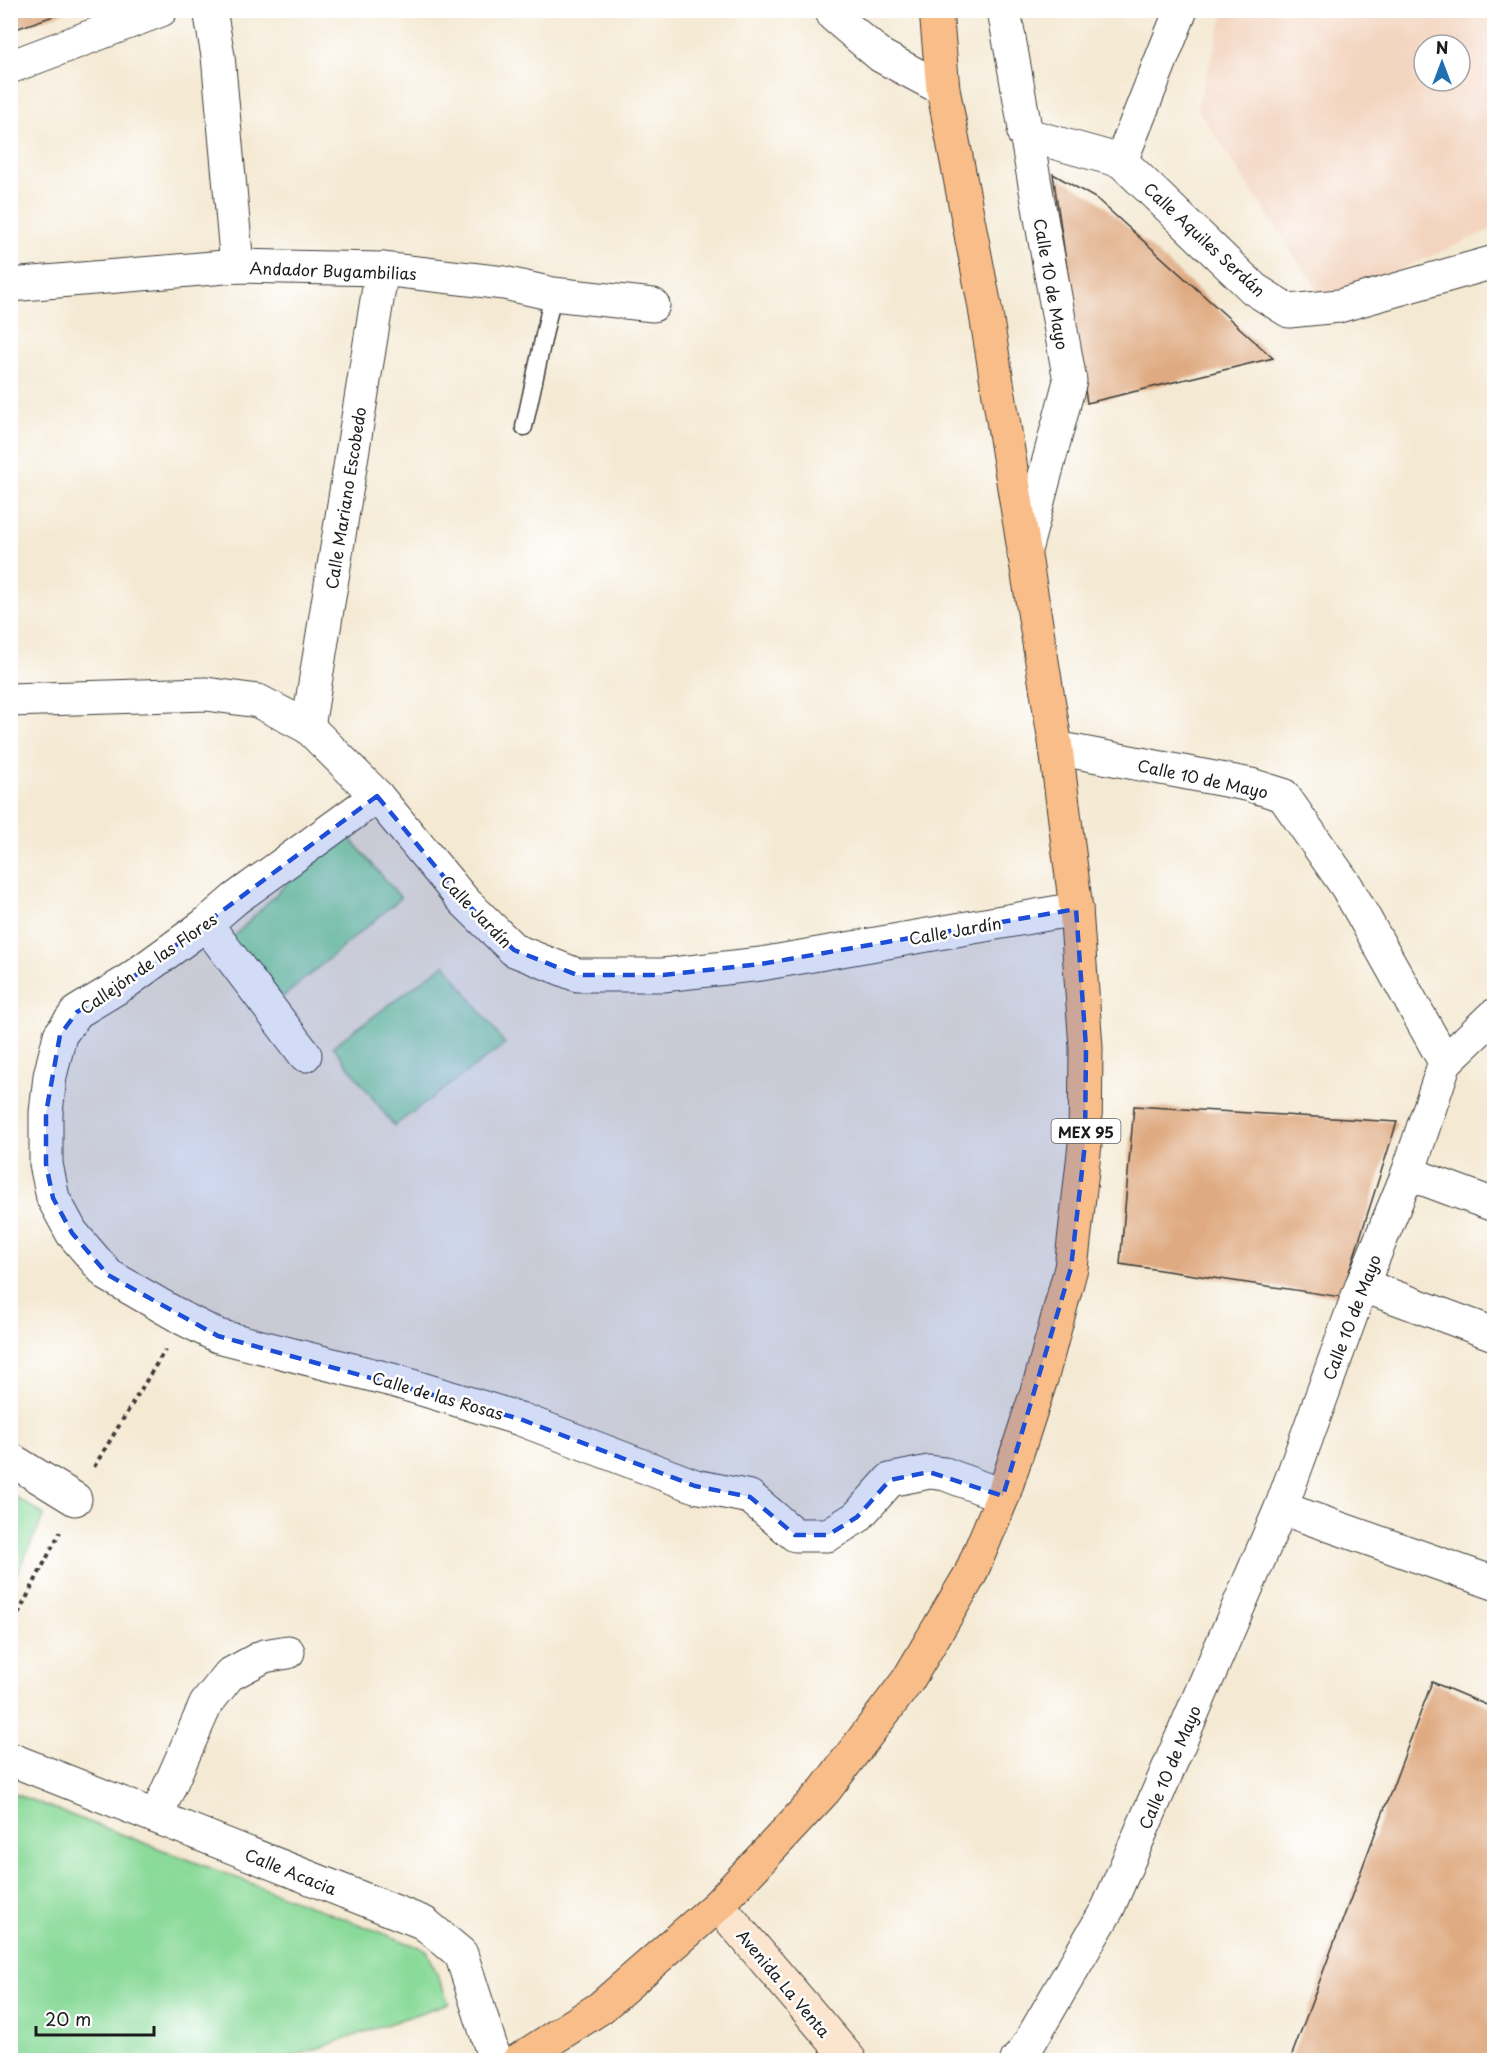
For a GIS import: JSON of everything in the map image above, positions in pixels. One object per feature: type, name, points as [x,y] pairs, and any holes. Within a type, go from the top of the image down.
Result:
[{"type":"highway","name":"MEX 95","points":[[519,2061],[600,2008],[718,1905],[825,1790],[908,1680],[970,1575],[1004,1496],[1042,1376],[1071,1268],[1085,1144],[1086,1047],[1076,909],[1056,748],[984,302],[943,89],[936,10]]},
{"type":"main road","name":"Avenida La Venta","points":[[718,1905],[850,2061]]},
{"type":"street","points":[[10,67],[161,10]]},
{"type":"street","points":[[210,10],[218,56],[237,266]]},
{"type":"street","points":[[831,10],[834,16],[881,56],[943,89]]},
{"type":"street","name":"Calle 10 de Mayo","points":[[1004,10],[1024,134],[1070,381],[1024,554]]},
{"type":"street","points":[[1121,161],[1181,10]]},
{"type":"street","name":"Calle Aquiles Serdán","points":[[1024,134],[1121,161],[1254,289],[1289,311],[1339,306],[1494,262]]},
{"type":"street","name":"Andador Bugambilias","points":[[10,285],[237,266],[382,269],[504,283],[553,294],[653,305]]},
{"type":"street","name":"Calle Mariano Escobedo","points":[[308,727],[382,269]]},
{"type":"street","name":"Calle Jardín","points":[[10,700],[206,694],[258,701],[308,727],[377,796],[464,901],[514,950],[577,975],[663,975],[761,964],[1076,909]]},
{"type":"street","name":"Calle 10 de Mayo","points":[[1017,2061],[1108,1908],[1281,1508],[1362,1285],[1408,1173],[1445,1062],[1347,887],[1283,795],[1251,785],[1056,748]]},
{"type":"street","name":"Callejón de las Flores","points":[[184,1319],[108,1275],[72,1233],[53,1198],[46,1164],[46,1113],[50,1076],[60,1035],[77,1012],[125,983],[206,924],[235,899],[377,796]]},
{"type":"street","points":[[206,924],[306,1055]]},
{"type":"street","points":[[1445,1062],[1494,1014]]},
{"type":"street","points":[[1408,1173],[1494,1205]]},
{"type":"street","points":[[1362,1285],[1494,1334]]},
{"type":"street","name":"Calle de las Rosas","points":[[184,1319],[218,1336],[392,1380],[520,1419],[695,1486],[750,1497],[795,1535],[828,1535],[857,1517],[890,1480],[928,1472],[945,1474],[1004,1496]]},
{"type":"street","points":[[10,1459],[75,1499]]},
{"type":"street","points":[[1281,1508],[1494,1583]]},
{"type":"street","points":[[156,1816],[206,1704],[229,1675],[264,1656],[288,1652]]},
{"type":"street","name":"Calle Acacia","points":[[10,1759],[424,1923],[461,1954],[495,2061]]},
{"type":"lane","points":[[524,427],[553,294]]},
{"type":"path","points":[[10,1630],[49,1556],[75,1499],[184,1319]]},
{"type":"highlighted area","points":[[377,796],[464,901],[514,950],[577,975],[663,975],[761,964],[1076,909],[1086,1047],[1085,1144],[1071,1268],[1003,1496],[929,1472],[890,1480],[857,1517],[828,1535],[795,1535],[750,1497],[695,1486],[520,1419],[218,1336],[108,1275],[72,1233],[53,1198],[46,1164],[46,1113],[60,1035],[77,1012],[125,983]]},
{"type":"shaded area","points":[[1225,11],[1494,11],[1494,228],[1348,293],[1319,293],[1197,108]]},
{"type":"green space","points":[[342,829],[401,898],[283,997],[230,940]]},
{"type":"green space","points":[[445,964],[505,1044],[394,1126],[333,1046]]},
{"type":"green space","points":[[11,1494],[44,1515],[11,1587]]},
{"type":"green space","points":[[10,1792],[427,1950],[449,2003],[284,2060],[11,2060]]},
{"type":"building","points":[[10,10],[68,10],[68,11],[10,31]]},
{"type":"building","points":[[1053,174],[1097,199],[1273,358],[1087,403]]},
{"type":"building","points":[[1134,1106],[1397,1122],[1341,1297],[1120,1264]]},
{"type":"building","points":[[1432,1682],[1494,1708],[1494,2060],[1290,2060]]}]
